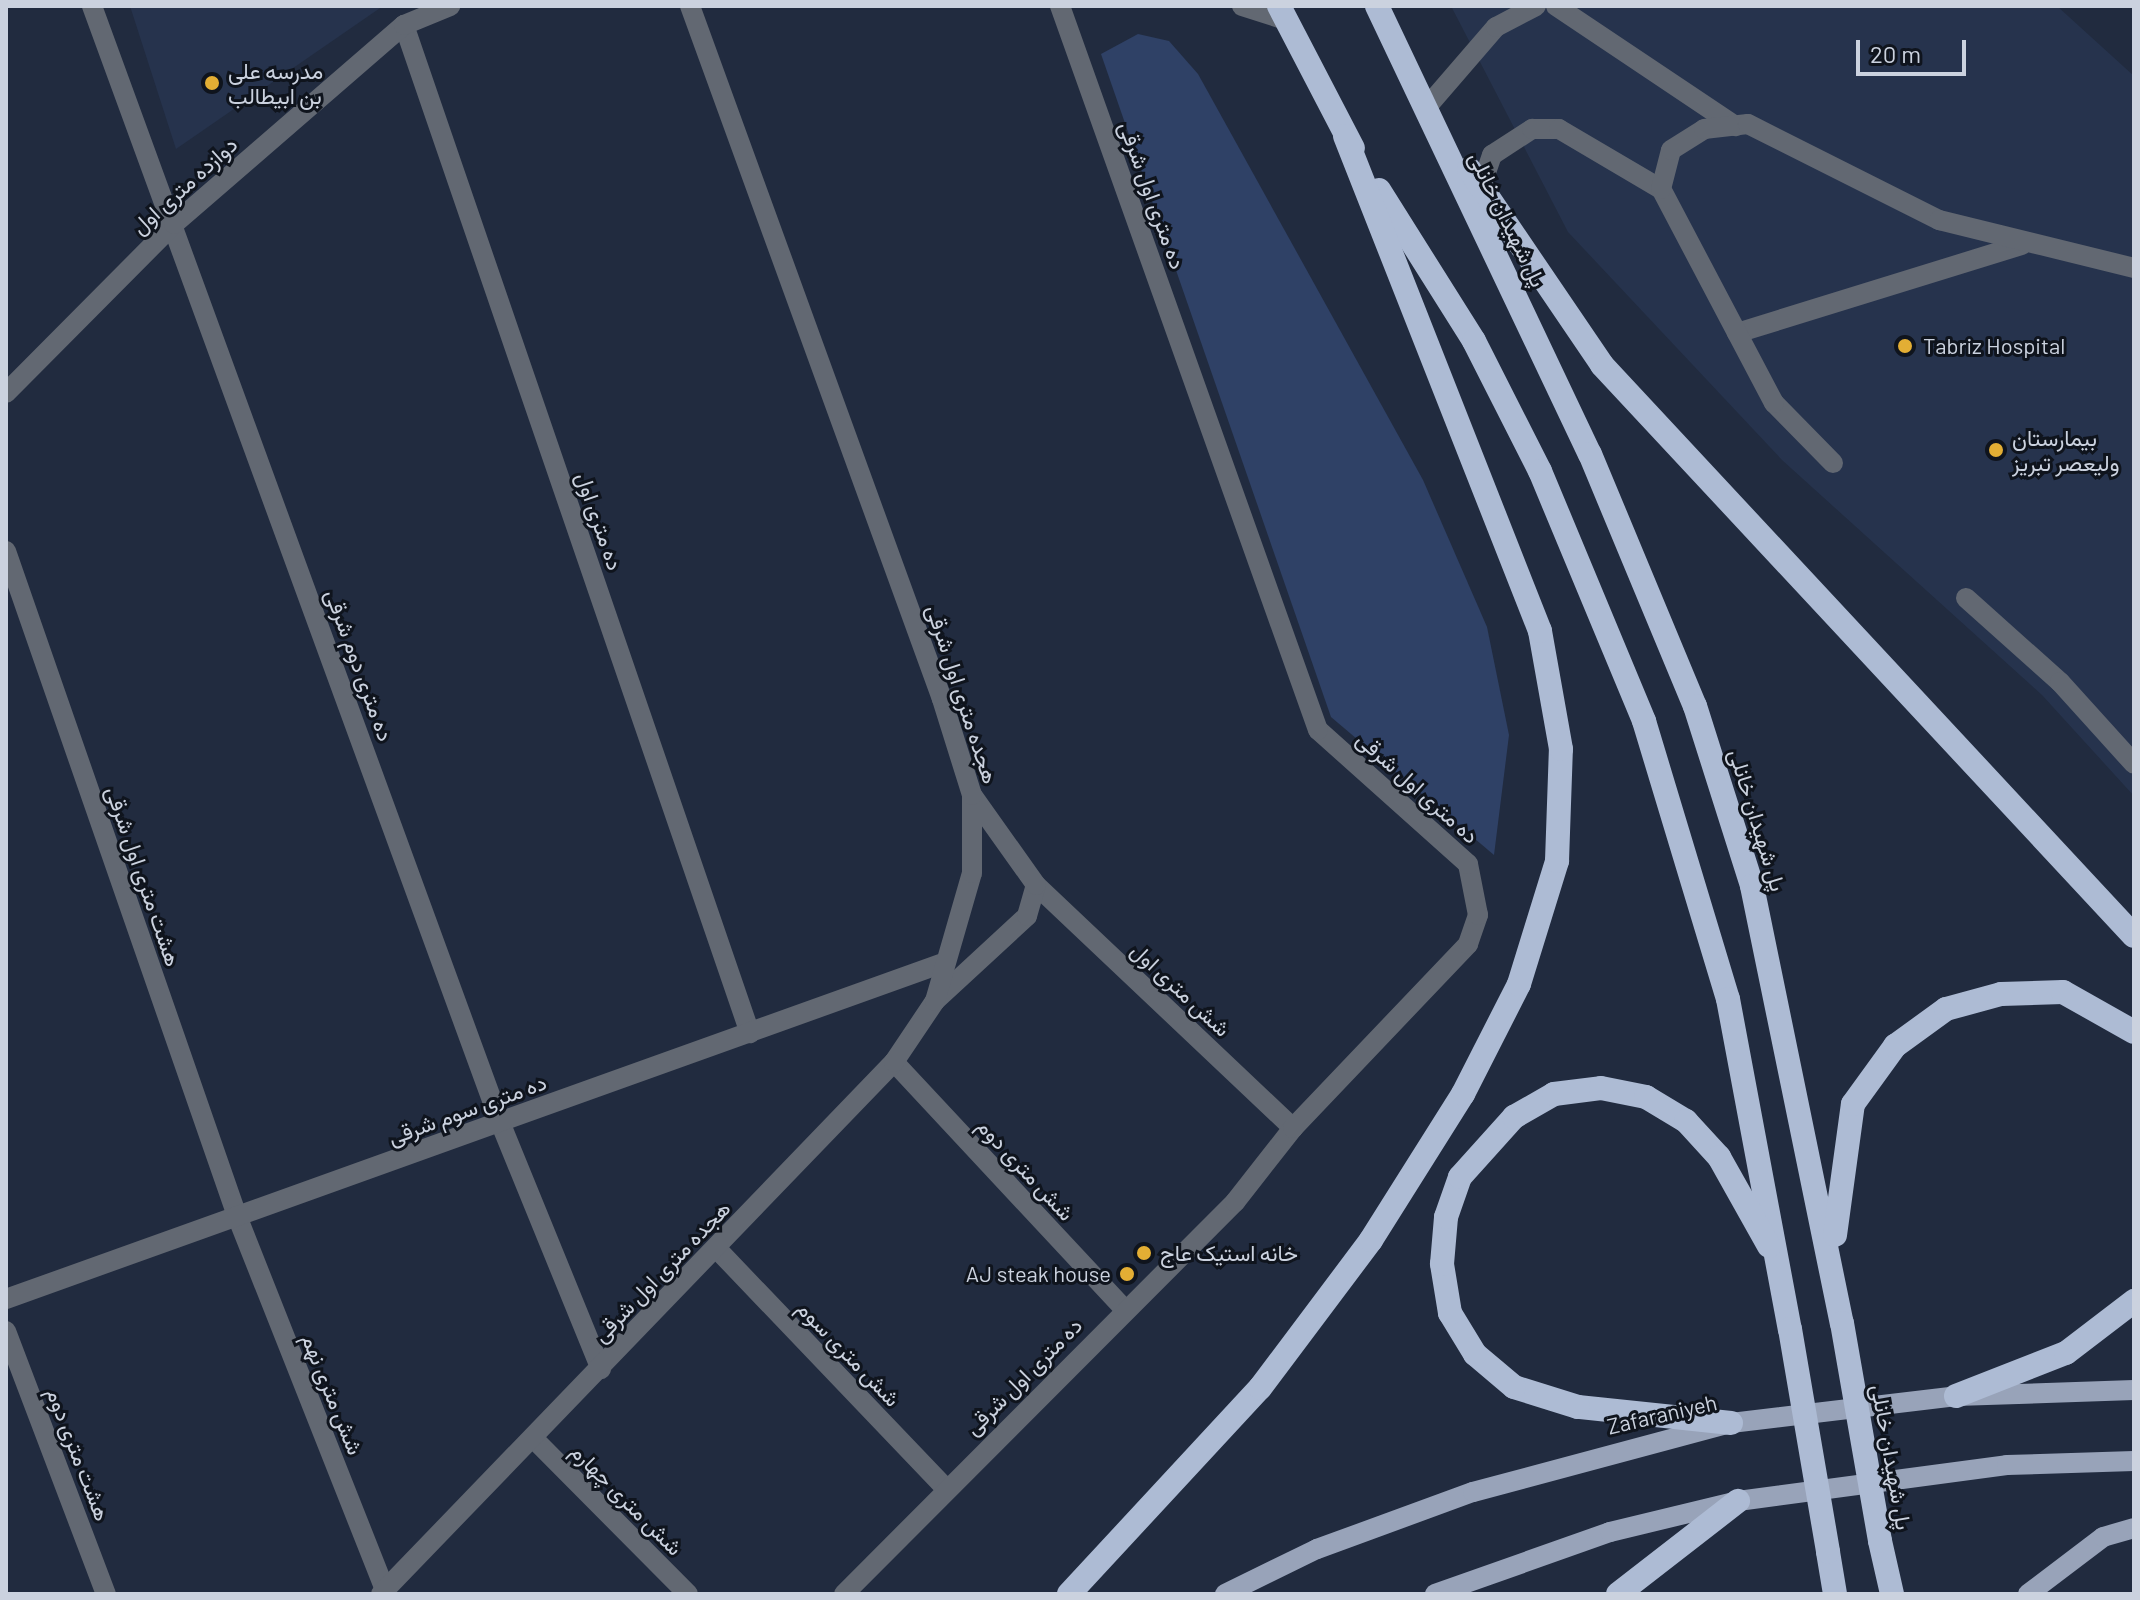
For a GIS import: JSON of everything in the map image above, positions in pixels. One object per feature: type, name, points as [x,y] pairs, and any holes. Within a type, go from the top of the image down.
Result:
[{"type":"highway","points":[[1377,6],[1426,108],[1602,365],[2134,936]]},
{"type":"highway","points":[[1069,1594],[1260,1388],[1371,1240],[1463,1094],[1519,984],[1557,861],[1561,749],[1540,631],[1345,136],[1283,13]]},
{"type":"highway","name":"پل شهیدان خانلی","points":[[1426,108],[1590,454],[1695,706],[1752,886],[1833,1269],[1892,1594]]},
{"type":"highway","points":[[1345,136],[1474,341],[1596,596],[1702,898],[1779,1264],[1835,1594]]},
{"type":"highway","points":[[1833,1269],[1840,1162],[1853,1104],[1895,1046],[1946,1009],[2001,994],[2063,992],[2134,1032]]},
{"type":"highway","points":[[1731,1423],[1578,1407],[1514,1387],[1475,1354],[1450,1313],[1442,1264],[1446,1217],[1466,1167],[1514,1117],[1554,1094],[1601,1088],[1646,1097],[1686,1121],[1719,1157],[1779,1264]]},
{"type":"highway","points":[[1956,1396],[2066,1353],[2134,1301]]},
{"type":"highway","points":[[1618,1594],[1738,1501]]},
{"type":"main road","name":"Zafaraniyeh","points":[[1225,1594],[1317,1549],[1473,1492],[1731,1423],[1956,1396],[2134,1390]]},
{"type":"main road","points":[[1435,1594],[1610,1532],[1738,1501],[2007,1465],[2134,1461]]},
{"type":"main road","points":[[2028,1594],[2103,1537],[2134,1528]]},
{"type":"street","name":"ده متری دوم شرقی","points":[[92,6],[500,1122],[601,1369]]},
{"type":"street","name":"دوازده متری اول","points":[[6,393],[174,224],[404,25],[450,6]]},
{"type":"street","name":"هجده متری اول شرقی","points":[[383,1592],[894,1062],[935,1001],[943,963],[972,873],[972,795],[690,6]]},
{"type":"street","name":"ده متری اول شرقی","points":[[844,1594],[1124,1309],[1235,1202],[1293,1128],[1468,944],[1478,915],[1475,888],[1452,847],[1318,730],[1060,6]]},
{"type":"street","points":[[1242,6],[1283,13]]},
{"type":"street","points":[[1426,108],[1496,27],[1536,6]]},
{"type":"street","points":[[1556,6],[1735,126]]},
{"type":"street","name":"ده متری اول","points":[[404,25],[750,1033]]},
{"type":"street","points":[[1661,189],[1671,150],[1704,129],[1748,124],[1939,220],[2022,245],[2134,268]]},
{"type":"street","points":[[1481,187],[1492,155],[1532,129],[1559,129],[1661,189],[1774,403],[1833,463]]},
{"type":"street","points":[[1737,333],[2022,245]]},
{"type":"street","name":"هشت متری اول شرقی","points":[[6,551],[237,1216]]},
{"type":"street","points":[[1966,598],[2060,682],[2134,764]]},
{"type":"street","name":"شش متری اول","points":[[972,795],[1036,885],[1293,1128]]},
{"type":"street","points":[[935,1001],[1027,916],[1036,885]]},
{"type":"street","name":"ده متری سوم شرقی","points":[[6,1299],[943,963]]},
{"type":"street","name":"شش متری دوم","points":[[894,1062],[1124,1309]]},
{"type":"street","name":"شش متری نهم","points":[[237,1216],[383,1592]]},
{"type":"street","name":"شش متری سوم","points":[[717,1249],[946,1489]]},
{"type":"street","name":"هشت متری دوم","points":[[6,1331],[106,1594]]},
{"type":"street","name":"شش متری چهارم","points":[[533,1438],[688,1594]]},
{"type":"shaded area","name":"مدرسه علی بن ابیطالب","points":[[130,6],[383,6],[176,149]]},
{"type":"shaded area","name":"Tabriz Hospital","points":[[1451,6],[2057,6],[2134,76],[2134,796],[2042,695],[1782,460],[1568,232]]},
{"type":"shaded area","points":[[1138,34],[1169,41],[1198,74],[1423,480],[1487,627],[1509,735],[1494,855],[1331,717],[1101,54]]},
{"type":"place","name":"مدرسه علی بن ابیطالب","points":[[212,83]]},
{"type":"place","name":"Tabriz Hospital","points":[[1905,346]]},
{"type":"place","name":"بیمارستان ولیعصر تبریز","points":[[1996,450]]},
{"type":"place","name":"خانه استیک عاج","points":[[1144,1253]]},
{"type":"place","name":"AJ steak house","points":[[1127,1274]]}]
